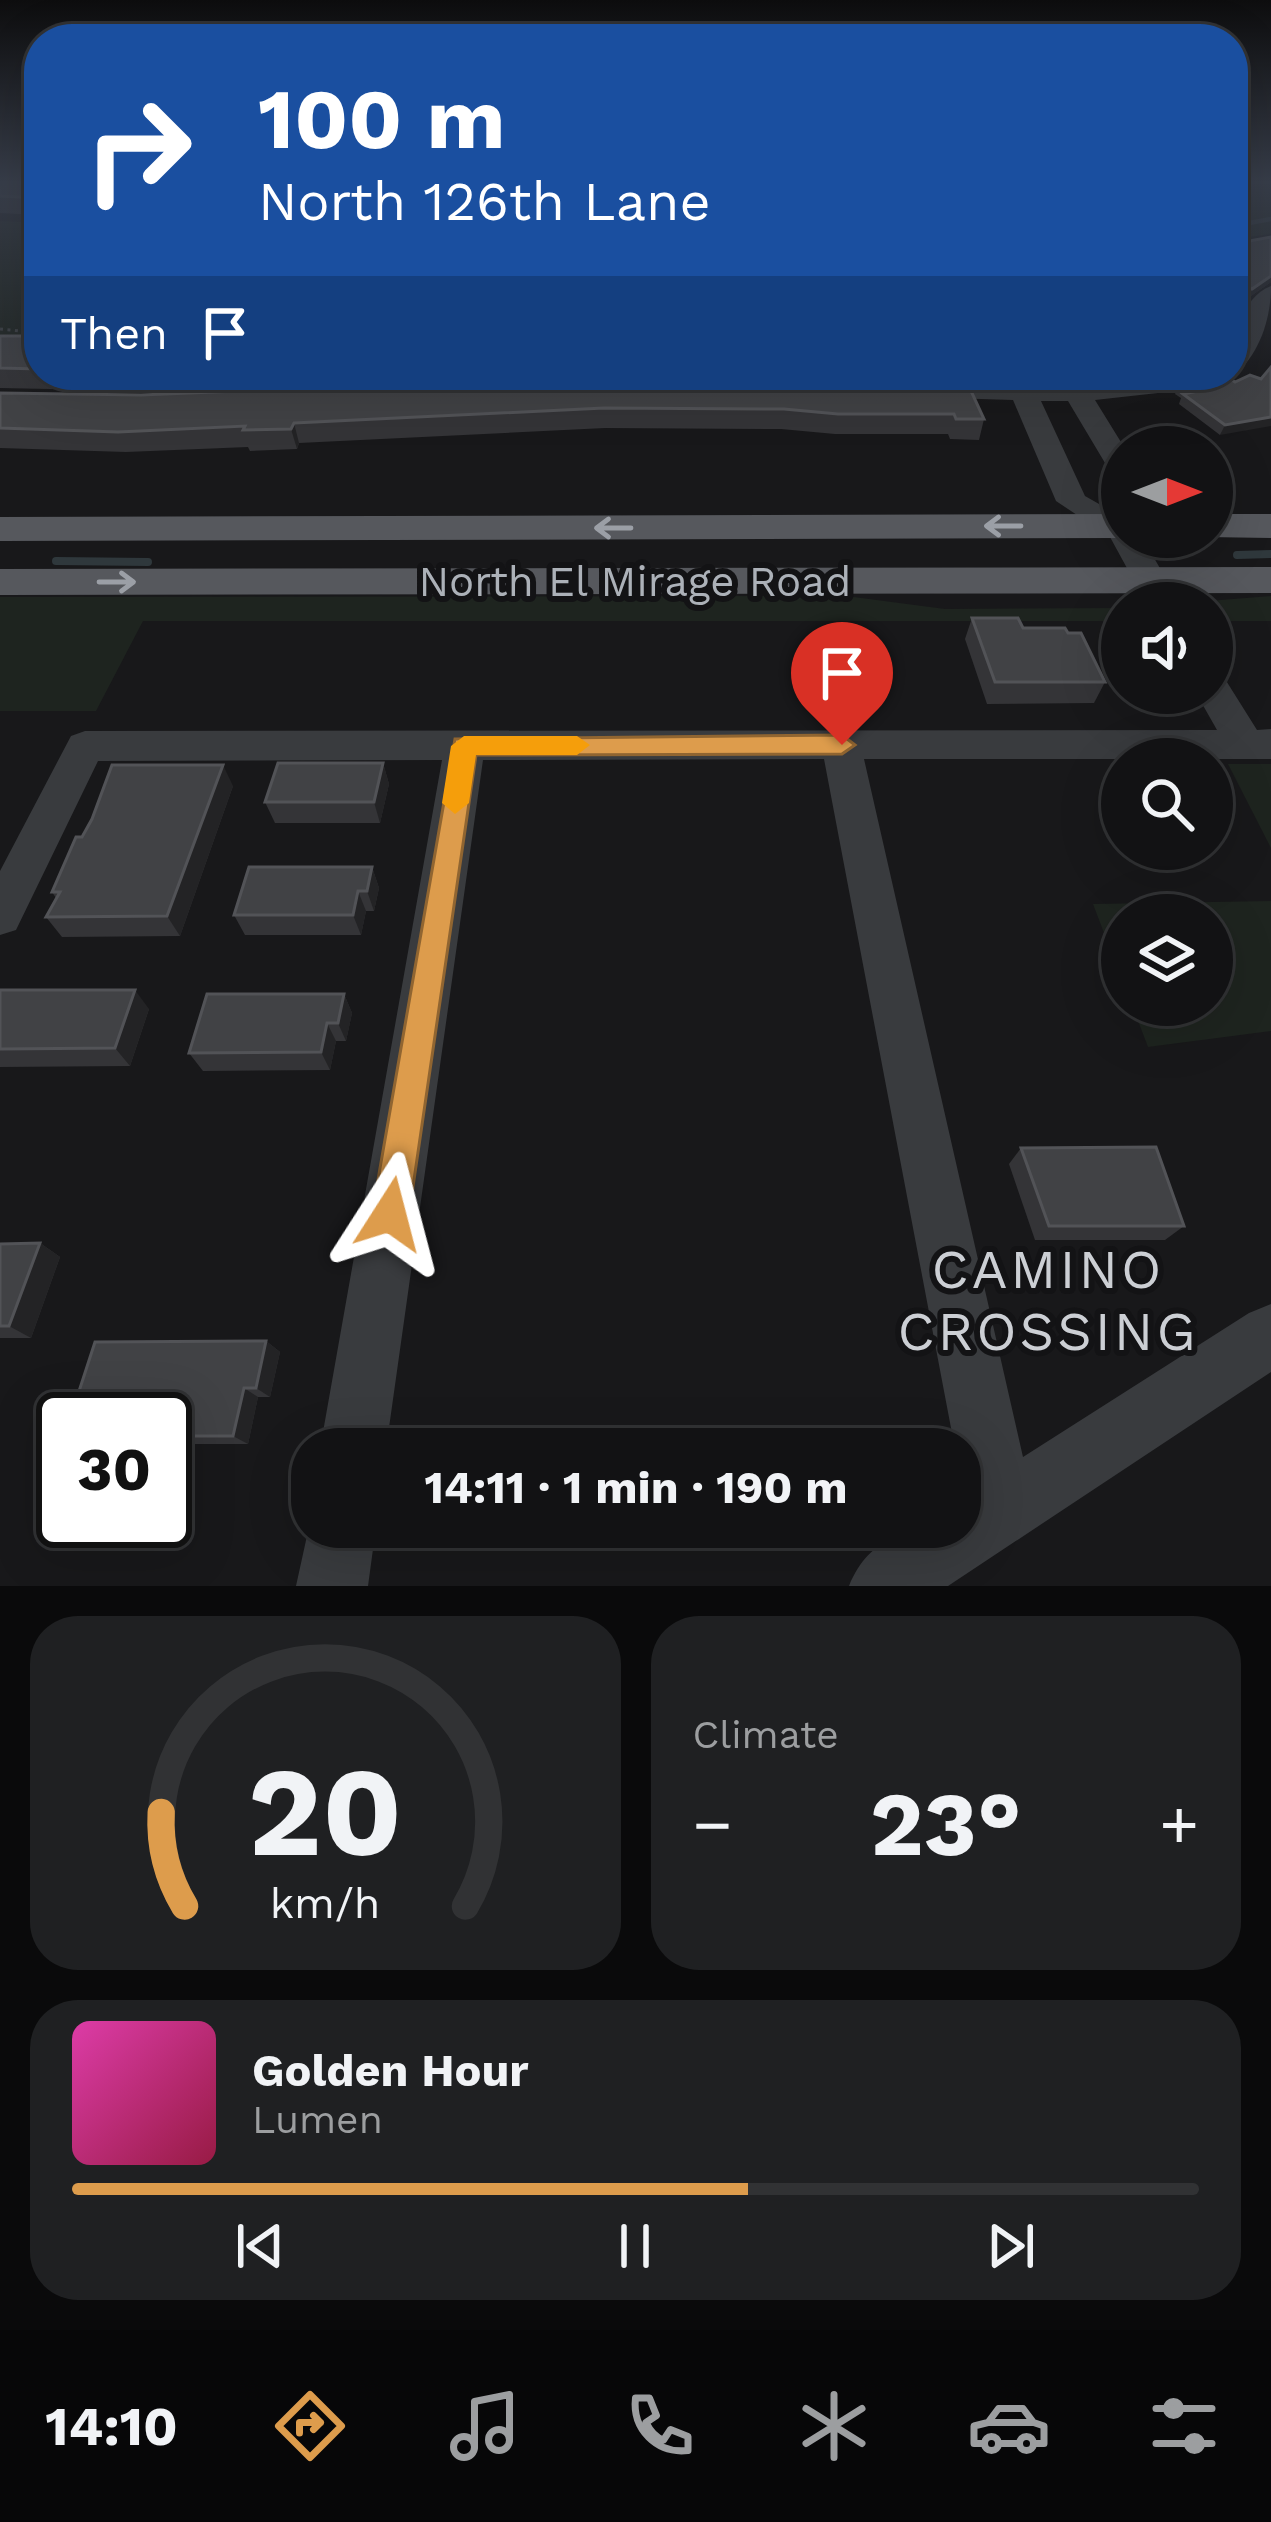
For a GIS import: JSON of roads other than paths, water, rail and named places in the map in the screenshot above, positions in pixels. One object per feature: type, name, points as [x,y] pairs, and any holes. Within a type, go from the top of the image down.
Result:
[{"type":"main road","points":[[1233,526],[1271,526]]},
{"type":"main road","name":"North El Mirage Road","points":[[0,529],[1101,528]]},
{"type":"main road","name":"North El Mirage Road","points":[[1233,584],[1271,580]]},
{"type":"main road","name":"North El Mirage Road","points":[[0,582],[1101,592]]},
{"type":"street","points":[[1248,346],[1255,309],[1271,293]]},
{"type":"street","points":[[1044,390],[1038,430],[1072,501],[1101,517]]},
{"type":"street","points":[[1052,390],[1101,430]]},
{"type":"street","points":[[1038,430],[1101,431]]},
{"type":"street","points":[[1233,714],[1258,744]]},
{"type":"street","points":[[0,916],[85,746],[1258,744]]},
{"type":"street","points":[[842,745],[1001,1510]]},
{"type":"street","points":[[356,1428],[464,746]]},
{"type":"street","points":[[885,1586],[1271,1335]]},
{"type":"street","points":[[332,1586],[338,1548]]},
{"type":"waterway","points":[[1237,555],[1271,554]]},
{"type":"waterway","points":[[56,561],[148,562]]},
{"type":"district","name":"CAMINO CROSSING","points":[[1048,1300]]}]
